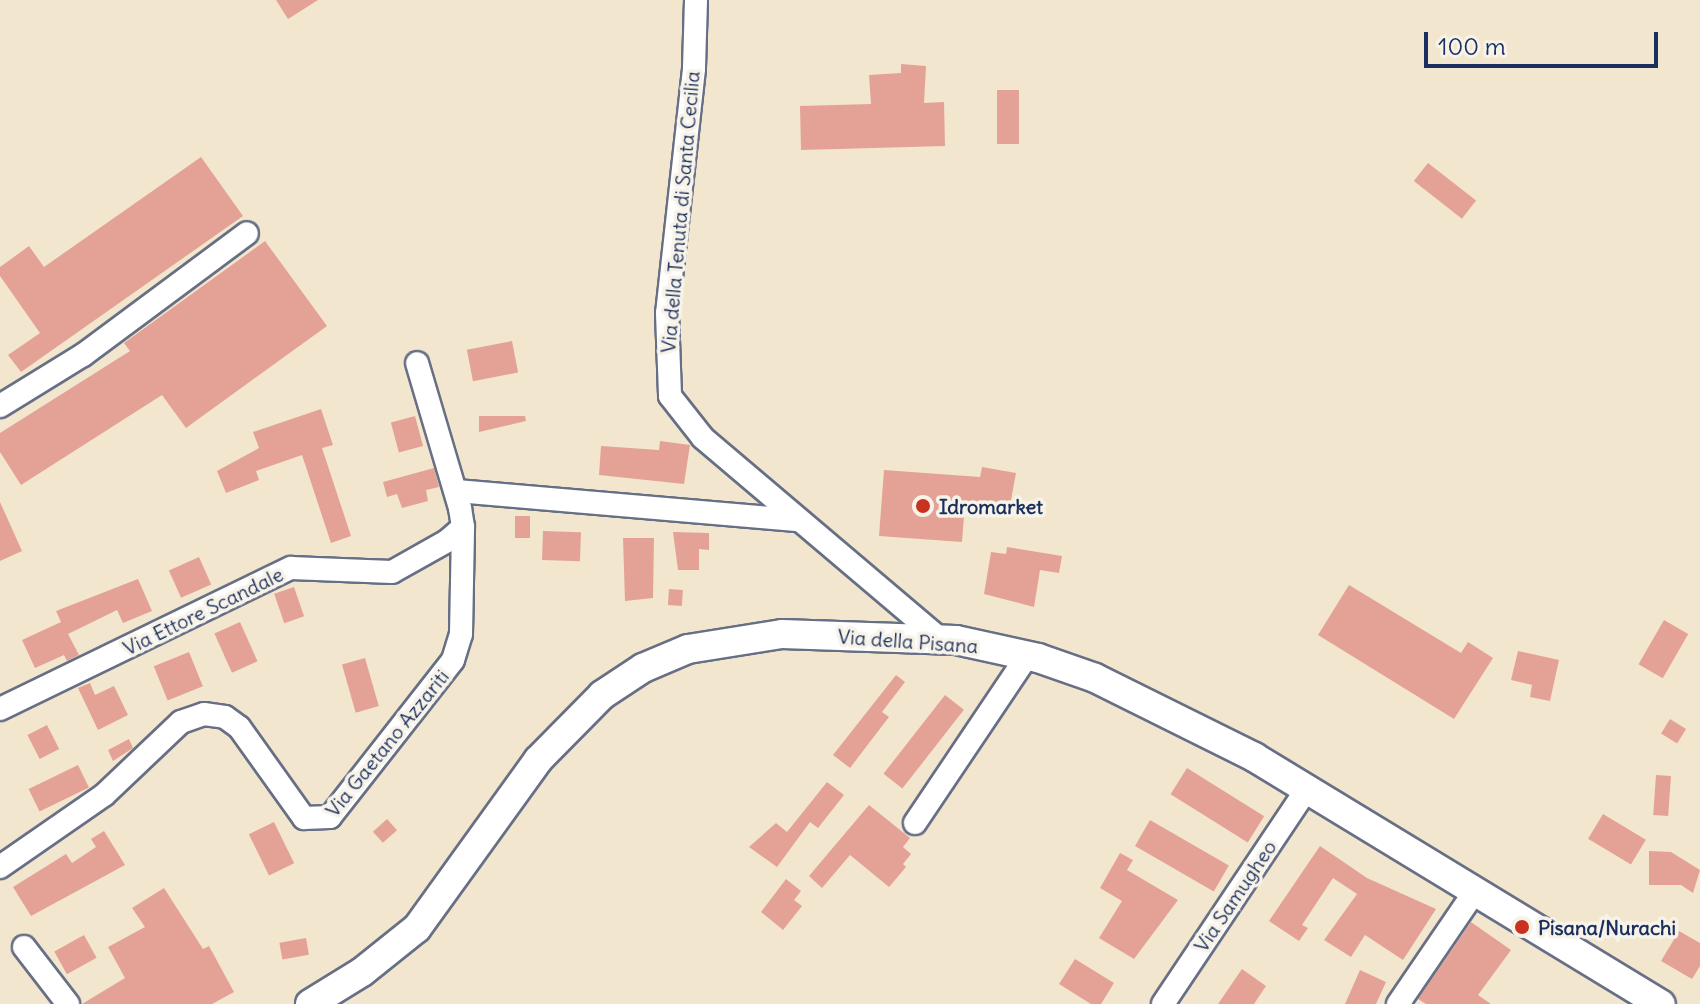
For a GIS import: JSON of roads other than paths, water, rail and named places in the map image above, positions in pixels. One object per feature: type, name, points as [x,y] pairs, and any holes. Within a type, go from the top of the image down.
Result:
[{"type":"main road","name":"Via della Pisana","points":[[310,1004],[362,972],[417,928],[550,746],[602,695],[643,668],[688,649],[757,636],[939,638],[1028,655],[1148,702],[1308,787],[1661,1004]]},
{"type":"street","name":"Via della Tenuta di Santa Cecilia","points":[[696,0],[694,69],[667,313],[667,383],[694,430],[939,638]]},
{"type":"street","points":[[0,406],[83,355],[247,233]]},
{"type":"street","points":[[417,363],[456,491],[463,527]]},
{"type":"street","points":[[456,491],[797,520]]},
{"type":"street","name":"Via Ettore Scandale","points":[[0,709],[291,568],[392,572],[424,558],[463,527]]},
{"type":"street","name":"Via Gaetano Azzariti","points":[[0,867],[104,795],[181,722],[204,714],[225,717],[239,727],[304,818],[330,817],[453,660],[461,634],[463,527]]},
{"type":"street","points":[[915,823],[1028,655]]},
{"type":"street","name":"Via Samugheo","points":[[1163,1004],[1308,787]]},
{"type":"street","points":[[1400,1003],[1475,891]]},
{"type":"street","points":[[24,947],[68,1004]]},
{"type":"place","name":"Idromarket","points":[[923,506]]},
{"type":"place","name":"Pisana/Nurachi","points":[[1522,927]]}]
